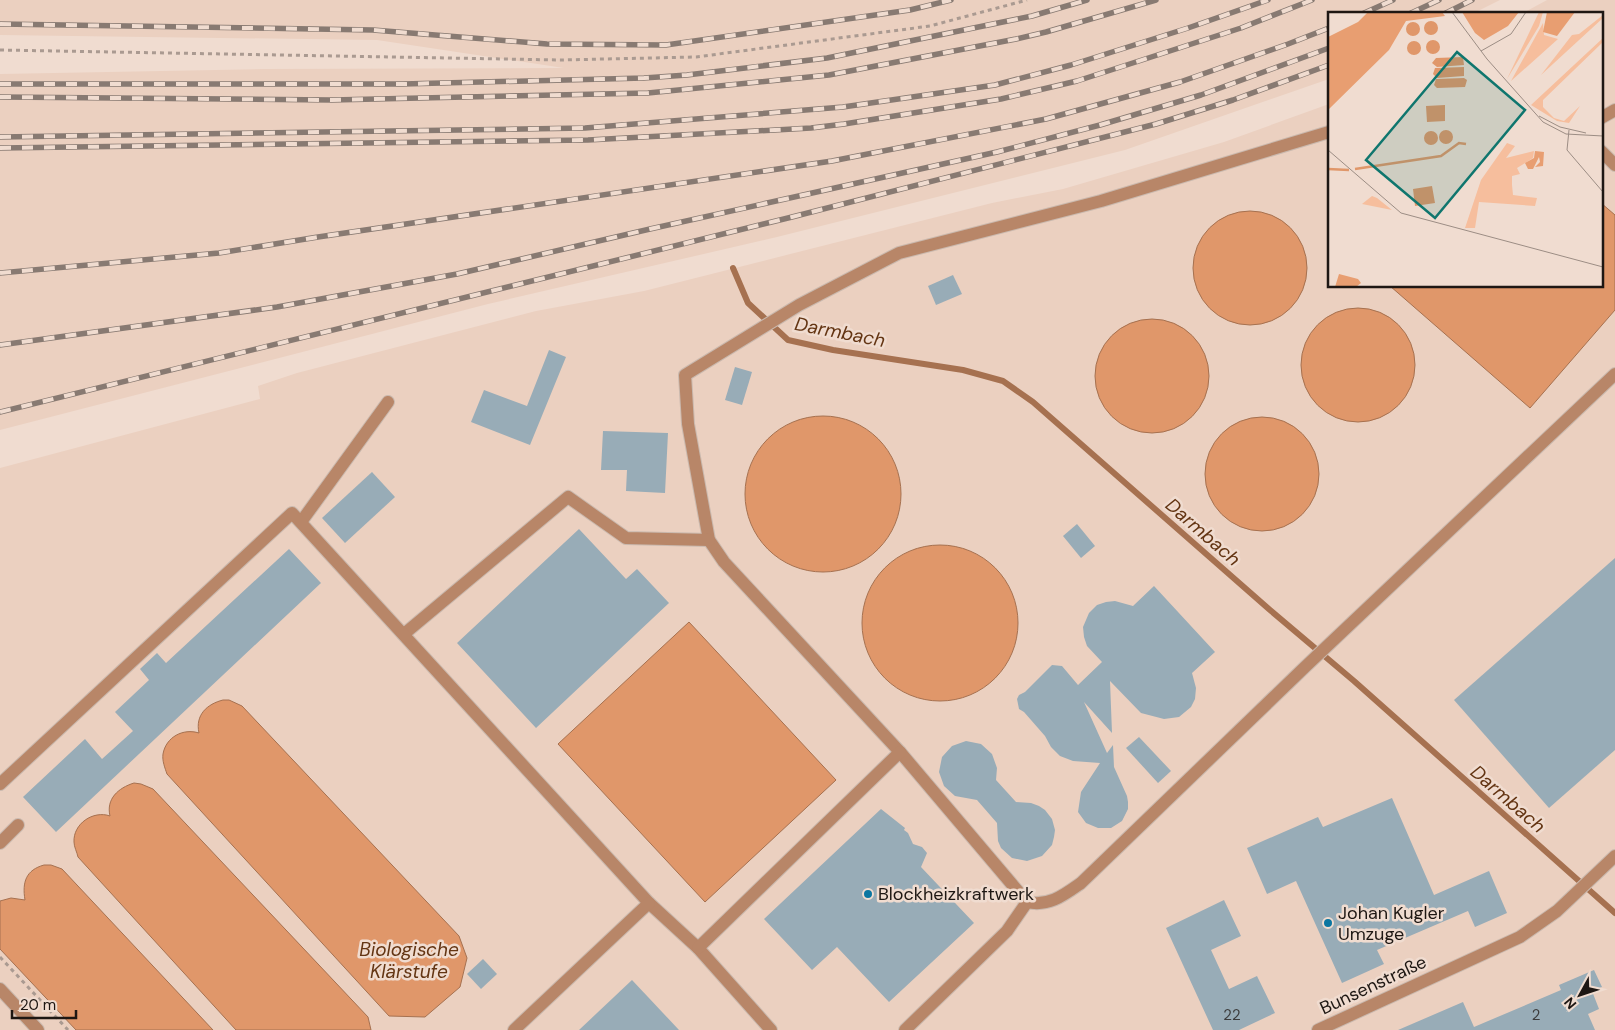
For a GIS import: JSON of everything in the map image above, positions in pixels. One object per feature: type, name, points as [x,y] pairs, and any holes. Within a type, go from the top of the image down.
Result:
[{"type":"street","points":[[1602,117],[1615,110]]},
{"type":"street","points":[[1328,132],[1101,201],[899,253],[799,305],[685,375],[688,424],[709,540],[724,562],[900,752],[1027,902],[1037,904],[1059,899],[1082,883],[1337,636],[1615,374]]},
{"type":"street","points":[[1602,152],[1615,165]]},
{"type":"street","points":[[301,522],[388,402]]},
{"type":"street","points":[[404,634],[568,497],[626,538],[709,540]]},
{"type":"street","points":[[0,784],[292,513],[649,903],[698,948],[771,1030]]},
{"type":"street","points":[[698,948],[900,752]]},
{"type":"street","points":[[0,842],[18,825]]},
{"type":"street","name":"Bunsenstraße","points":[[1318,1030],[1520,936],[1557,912],[1615,856]]},
{"type":"street","points":[[905,1030],[1007,931],[1027,902]]},
{"type":"street","points":[[514,1030],[649,903]]},
{"type":"street","points":[[0,989],[38,1030]]},
{"type":"path","points":[[0,50],[560,60],[696,57],[930,26],[1027,0]]},
{"type":"path","points":[[0,957],[68,1030]]},
{"type":"shaded area","points":[[0,0],[1500,0],[1476,12],[1328,12],[1328,79],[1125,150],[777,237],[488,304],[0,430],[0,74],[264,69],[564,68],[377,40],[0,35]]},
{"type":"shaded area","points":[[1547,0],[1615,0],[1615,1030],[0,1030],[0,468],[260,399],[258,386],[297,373],[536,311],[644,291],[992,203],[1063,189],[1224,142],[1328,104],[1328,288],[1602,288],[1602,12],[1525,12]]},
{"type":"water","points":[[1602,204],[1615,215],[1615,310],[1530,408],[1392,288],[1602,288]]},
{"type":"water","points":[[1250,211],[1272,216],[1290,228],[1302,246],[1307,268],[1302,290],[1290,308],[1272,320],[1250,325],[1228,320],[1210,308],[1198,290],[1193,268],[1198,246],[1210,228],[1228,216]]},
{"type":"water","points":[[1358,308],[1380,312],[1398,325],[1411,343],[1415,365],[1411,387],[1398,405],[1380,418],[1358,422],[1336,418],[1318,405],[1305,387],[1301,365],[1305,343],[1318,325],[1336,312]]},
{"type":"water","points":[[1152,319],[1174,323],[1192,336],[1205,354],[1209,376],[1205,398],[1192,416],[1174,429],[1152,433],[1130,429],[1112,416],[1099,398],[1095,376],[1099,354],[1112,336],[1130,323]]},
{"type":"water","points":[[823,416],[853,422],[866,429],[878,439],[888,451],[895,464],[901,494],[895,524],[888,537],[878,549],[866,559],[853,566],[823,572],[793,566],[780,559],[768,549],[758,537],[751,524],[745,494],[751,464],[758,451],[768,439],[780,429],[793,422]]},
{"type":"water","points":[[1262,417],[1284,421],[1303,433],[1315,452],[1319,474],[1315,496],[1303,515],[1284,527],[1262,531],[1240,527],[1221,515],[1209,496],[1205,474],[1209,452],[1221,433],[1240,421]]},
{"type":"water","points":[[940,545],[970,551],[983,558],[995,568],[1005,580],[1012,593],[1018,623],[1012,653],[1005,666],[995,678],[983,688],[970,695],[940,701],[910,695],[897,688],[885,678],[875,666],[868,653],[862,623],[868,593],[875,580],[885,568],[897,558],[910,551]]},
{"type":"water","points":[[689,622],[836,780],[705,902],[558,744]]},
{"type":"water","name":"Biologische Klärstufe","points":[[229,700],[242,706],[459,936],[467,958],[460,987],[425,1017],[389,1016],[167,774],[163,754],[171,739],[181,733],[199,733],[199,721],[204,711],[212,704]]},
{"type":"water","name":"Biologische Klärstufe","points":[[134,783],[153,789],[368,1017],[371,1030],[236,1030],[78,857],[74,842],[80,824],[97,815],[110,816],[109,810],[112,799],[118,791]]},
{"type":"water","points":[[44,865],[51,865],[62,869],[213,1030],[76,1030],[0,949],[0,901],[11,898],[25,900],[24,888],[29,874]]},
{"type":"building","points":[[953,275],[962,294],[936,305],[928,286]]},
{"type":"building","points":[[549,350],[566,357],[530,445],[471,422],[484,390],[527,406]]},
{"type":"building","points":[[735,367],[752,372],[742,405],[725,400]]},
{"type":"building","points":[[603,431],[668,433],[665,493],[626,491],[627,470],[601,470]]},
{"type":"building","points":[[372,472],[395,497],[345,543],[322,518]]},
{"type":"building","points":[[1077,524],[1095,546],[1081,558],[1063,536]]},
{"type":"building","points":[[579,529],[626,579],[637,569],[669,603],[536,728],[457,643]]},
{"type":"building","points":[[289,549],[321,583],[56,832],[23,797],[85,739],[102,759],[133,731],[115,712],[149,680],[140,669],[157,653],[166,663]]},
{"type":"building","points":[[1615,558],[1615,750],[1549,808],[1454,700]]},
{"type":"building","points":[[1154,586],[1215,652],[1192,673],[1196,688],[1195,699],[1191,707],[1179,717],[1164,719],[1141,713],[1110,681],[1112,733],[1084,702],[1107,753],[1113,745],[1114,767],[1128,802],[1128,809],[1122,821],[1111,828],[1098,828],[1086,823],[1078,812],[1081,792],[1100,763],[1073,761],[1060,756],[1051,747],[1045,736],[1024,712],[1019,709],[1017,699],[1052,665],[1062,666],[1078,685],[1102,662],[1087,646],[1084,637],[1083,627],[1089,613],[1097,605],[1106,602],[1115,601],[1133,606]]},
{"type":"building","points":[[1139,737],[1171,771],[1158,783],[1126,748]]},
{"type":"building","points":[[966,741],[981,744],[992,754],[997,768],[996,780],[1016,802],[1031,803],[1039,806],[1052,819],[1055,830],[1052,845],[1042,856],[1027,861],[1012,858],[1001,848],[998,841],[997,823],[977,800],[955,796],[944,786],[939,772],[942,757],[952,746]]},
{"type":"building","points":[[1392,798],[1434,895],[1489,871],[1507,913],[1475,927],[1468,911],[1377,950],[1384,964],[1342,983],[1296,881],[1267,894],[1247,848],[1318,817],[1323,827]]},
{"type":"building","name":"Blockheizkraftwerk","points":[[881,809],[905,828],[904,830],[908,833],[913,844],[922,847],[927,853],[921,867],[974,923],[889,1002],[837,947],[812,970],[764,919]]},
{"type":"building","points":[[1224,900],[1241,936],[1211,950],[1229,989],[1257,976],[1275,1013],[1239,1030],[1213,1030],[1166,928]]},
{"type":"building","points":[[483,959],[497,974],[481,989],[467,974]]},
{"type":"building","points":[[1594,970],[1602,987],[1592,991],[1599,1009],[1588,1014],[1595,1030],[1398,1030],[1463,1002],[1474,1027],[1561,990],[1559,985]]},
{"type":"building","points":[[632,980],[679,1030],[579,1030]]},
{"type":"waterway","name":"Darmbach","points":[[733,268],[748,303],[788,340],[833,350],[963,370],[1003,381],[1033,402],[1270,610],[1354,681],[1615,913]]},
{"type":"railway","points":[[0,24],[373,30],[547,44],[666,45],[910,10],[951,0]]},
{"type":"railway","points":[[0,84],[403,84],[644,78],[687,75],[827,58],[1032,16],[1087,0]]},
{"type":"railway","points":[[0,97],[332,100],[648,93],[829,75],[1016,39],[1156,0]]},
{"type":"railway","points":[[0,137],[585,128],[843,107],[995,85],[1071,65],[1188,28],[1268,0]]},
{"type":"railway","points":[[0,148],[588,140],[811,128],[1001,99],[1077,81],[1241,28],[1312,0]]},
{"type":"railway","points":[[1366,12],[1393,0]]},
{"type":"railway","points":[[1413,12],[1439,0]]},
{"type":"railway","points":[[1448,12],[1472,0]]},
{"type":"railway","points":[[0,273],[219,253],[832,161],[1046,119],[1180,82],[1328,28]]},
{"type":"railway","points":[[0,345],[277,307],[457,274],[997,152],[1100,125],[1201,95],[1328,48]]},
{"type":"railway","points":[[0,412],[792,217],[1156,124],[1233,100],[1328,65]]},
{"type":"place","name":"Blockheizkraftwerk","points":[[868,894]]},
{"type":"place","name":"Johan Kugler Umzuge","points":[[1328,923]]}]
